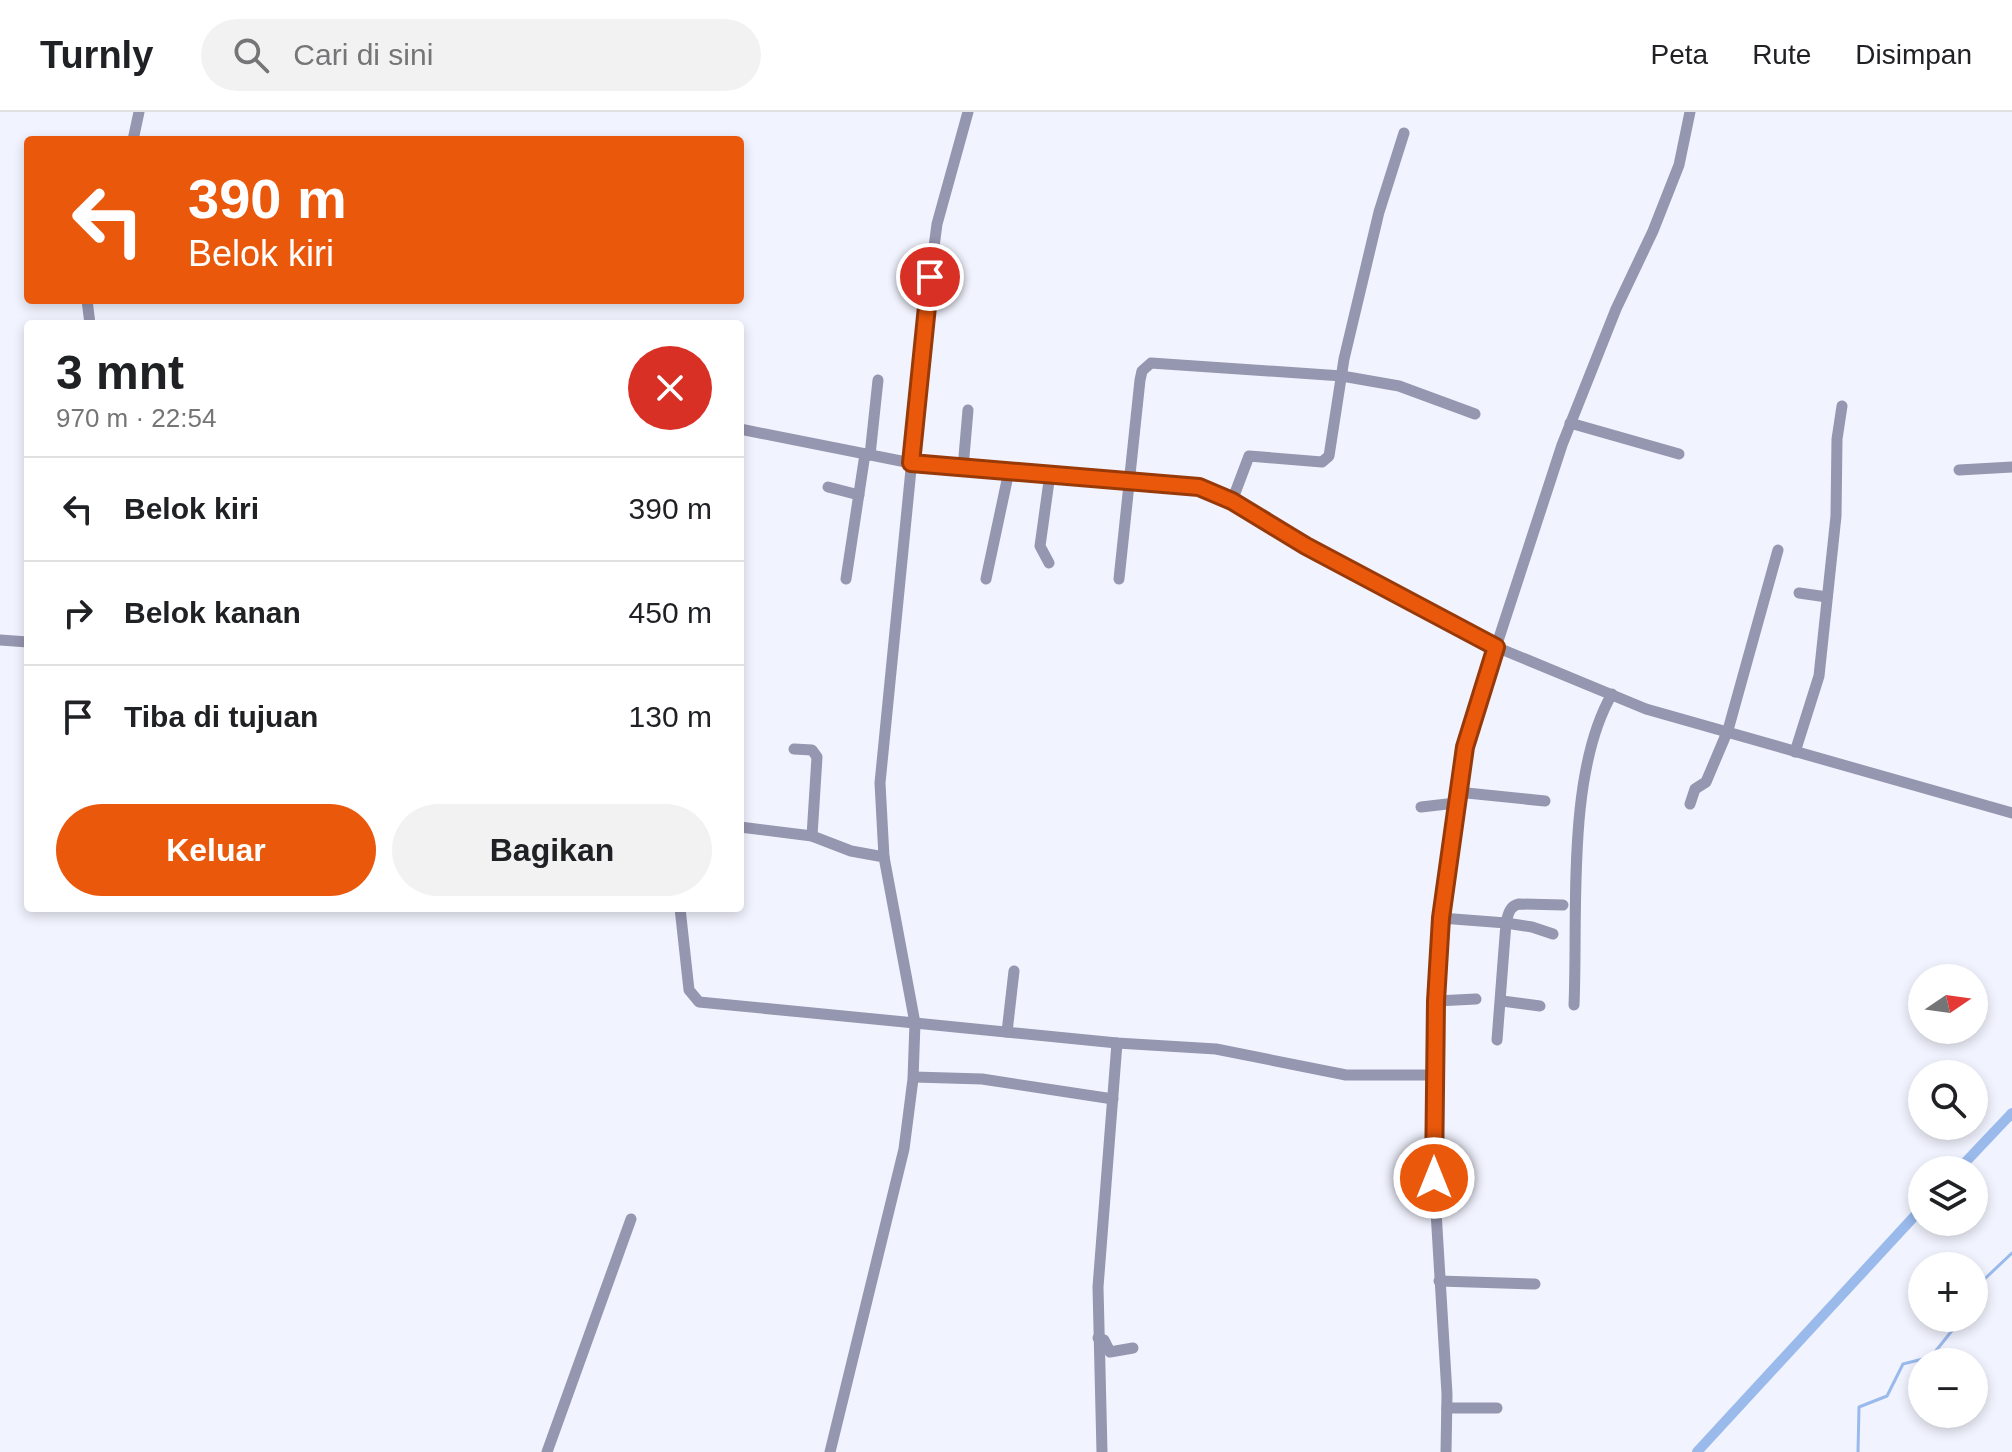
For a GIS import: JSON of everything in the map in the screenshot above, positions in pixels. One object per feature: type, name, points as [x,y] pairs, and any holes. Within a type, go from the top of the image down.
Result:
[{"type":"street","points":[[134,136],[139,112]]},
{"type":"street","points":[[830,1452],[904,1149],[914,1077],[915,1023],[884,857],[880,783],[937,224],[968,112]]},
{"type":"street","points":[[1446,1452],[1447,1408],[1434,1178],[1434,1075],[1441,918],[1465,747],[1570,423],[1679,165],[1690,112]]},
{"type":"street","points":[[1232,501],[1249,456],[1322,462],[1329,456],[1342,376],[1379,212],[1404,133]]},
{"type":"street","points":[[1119,579],[1140,380],[1145,366],[1151,363],[1342,376],[1399,386],[1475,414]]},
{"type":"street","points":[[846,579],[878,380]]},
{"type":"street","points":[[1795,752],[1819,676],[1836,516],[1837,439],[1842,406]]},
{"type":"street","points":[[963,468],[968,410]]},
{"type":"street","points":[[1570,423],[1679,454]]},
{"type":"street","points":[[744,430],[911,463],[1199,487],[1232,501],[1306,546],[1496,647],[1646,709],[2012,813]]},
{"type":"street","points":[[1959,470],[2012,467]]},
{"type":"street","points":[[986,579],[1009,471]]},
{"type":"street","points":[[1049,563],[1040,546],[1050,474]]},
{"type":"street","points":[[828,487],[859,495]]},
{"type":"street","points":[[1690,804],[1695,789],[1706,782],[1728,730],[1778,550]]},
{"type":"street","points":[[1799,593],[1827,597]]},
{"type":"street","points":[[0,640],[24,642]]},
{"type":"street","points":[[1574,1005],[1580,812],[1587,759],[1595,728],[1612,694]]},
{"type":"street","points":[[794,749],[812,750],[819,762],[812,836]]},
{"type":"street","points":[[1421,807],[1457,798],[1545,801]]},
{"type":"street","points":[[744,828],[812,836],[851,851],[884,857]]},
{"type":"street","points":[[1497,1040],[1506,923],[1515,905],[1563,905]]},
{"type":"street","points":[[680,912],[689,990],[699,1002],[1117,1043],[1216,1049],[1346,1075],[1434,1075]]},
{"type":"street","points":[[1441,918],[1506,923],[1553,934]]},
{"type":"street","points":[[1007,1032],[1014,971]]},
{"type":"street","points":[[1436,1001],[1476,999]]},
{"type":"street","points":[[1502,1001],[1540,1006]]},
{"type":"street","points":[[1102,1452],[1098,1287],[1117,1043]]},
{"type":"street","points":[[914,1077],[982,1079],[1113,1099]]},
{"type":"street","points":[[547,1452],[631,1219]]},
{"type":"street","points":[[1439,1281],[1535,1284]]},
{"type":"street","points":[[1098,1338],[1104,1340],[1110,1352],[1133,1348]]},
{"type":"street","points":[[1447,1408],[1497,1408]]},
{"type":"waterway","points":[[1971,1156],[2012,1113]]},
{"type":"waterway","points":[[1697,1452],[1908,1223]]},
{"type":"waterway","points":[[1988,1276],[2012,1253]]},
{"type":"waterway","points":[[1858,1452],[1859,1407],[1887,1396],[1903,1364],[1931,1357],[1951,1332]]},
{"type":"route","points":[[930,277],[911,463],[1199,487],[1232,501],[1306,546],[1496,647],[1465,747],[1441,918],[1434,1075],[1434,1178]]}]
